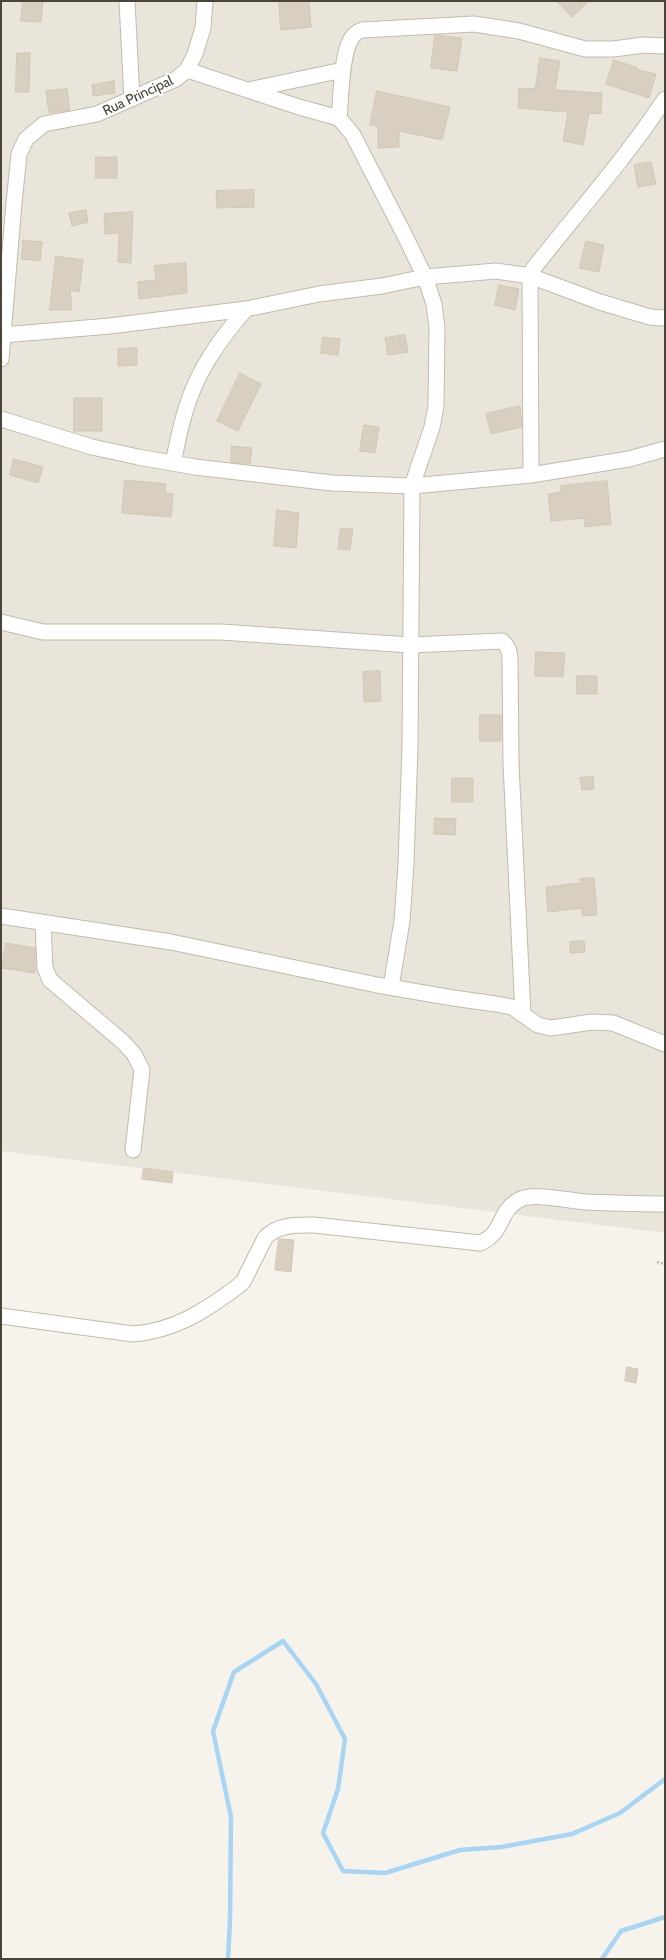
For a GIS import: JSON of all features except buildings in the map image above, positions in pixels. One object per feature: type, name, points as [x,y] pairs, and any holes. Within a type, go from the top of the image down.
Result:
[{"type":"street","points":[[127,1],[132,99]]},
{"type":"street","name":"Rua Principal","points":[[1,359],[7,203],[19,154],[26,139],[44,124],[97,114],[176,79],[187,70],[194,54],[203,28],[205,1]]},
{"type":"street","points":[[339,118],[343,70],[349,42],[354,34],[362,30],[374,28],[474,24],[519,31],[585,49],[613,49],[644,45],[665,46]]},
{"type":"street","points":[[187,70],[339,118],[353,135],[425,277],[434,304],[437,328],[436,406],[432,427],[412,486],[406,864],[402,921],[391,987]]},
{"type":"street","points":[[247,90],[343,70]]},
{"type":"street","points":[[531,475],[530,276],[533,269],[648,124],[665,99]]},
{"type":"street","points":[[3,336],[110,326],[246,309],[319,294],[382,286],[425,277],[496,272],[530,276],[600,302],[650,317],[665,317]]},
{"type":"street","points":[[173,463],[185,410],[200,374],[225,333],[246,309]]},
{"type":"street","points":[[1,419],[92,447],[173,463],[258,476],[332,483],[412,486],[531,475],[629,458],[665,450]]},
{"type":"street","points":[[1,622],[43,632],[221,632],[410,644],[502,641],[509,650],[511,764],[524,1014]]},
{"type":"street","points":[[1,916],[43,924],[172,942],[391,987],[512,1007],[524,1014],[538,1026],[551,1028],[592,1022],[613,1023],[627,1027],[663,1045]]},
{"type":"street","points":[[43,924],[45,968],[50,980],[124,1042],[134,1054],[142,1070],[133,1150]]},
{"type":"street","points":[[1,1316],[134,1334],[170,1327],[183,1322],[237,1287],[243,1282],[265,1238],[270,1232],[279,1228],[295,1225],[314,1224],[480,1243],[491,1239],[506,1212],[517,1200],[529,1197],[546,1197],[584,1202],[665,1204]]},
{"type":"path","points":[[657,1262],[665,1264]]},
{"type":"shaded area","points":[[1,1],[665,1],[665,1233],[1,1151]]},
{"type":"waterway","points":[[228,1959],[231,1817],[213,1731],[234,1672],[283,1641],[316,1684],[345,1739],[338,1789],[323,1833],[343,1871],[385,1873],[460,1850],[501,1847],[572,1834],[620,1813],[665,1779]]},
{"type":"waterway","points":[[602,1959],[621,1931],[665,1917]]}]
